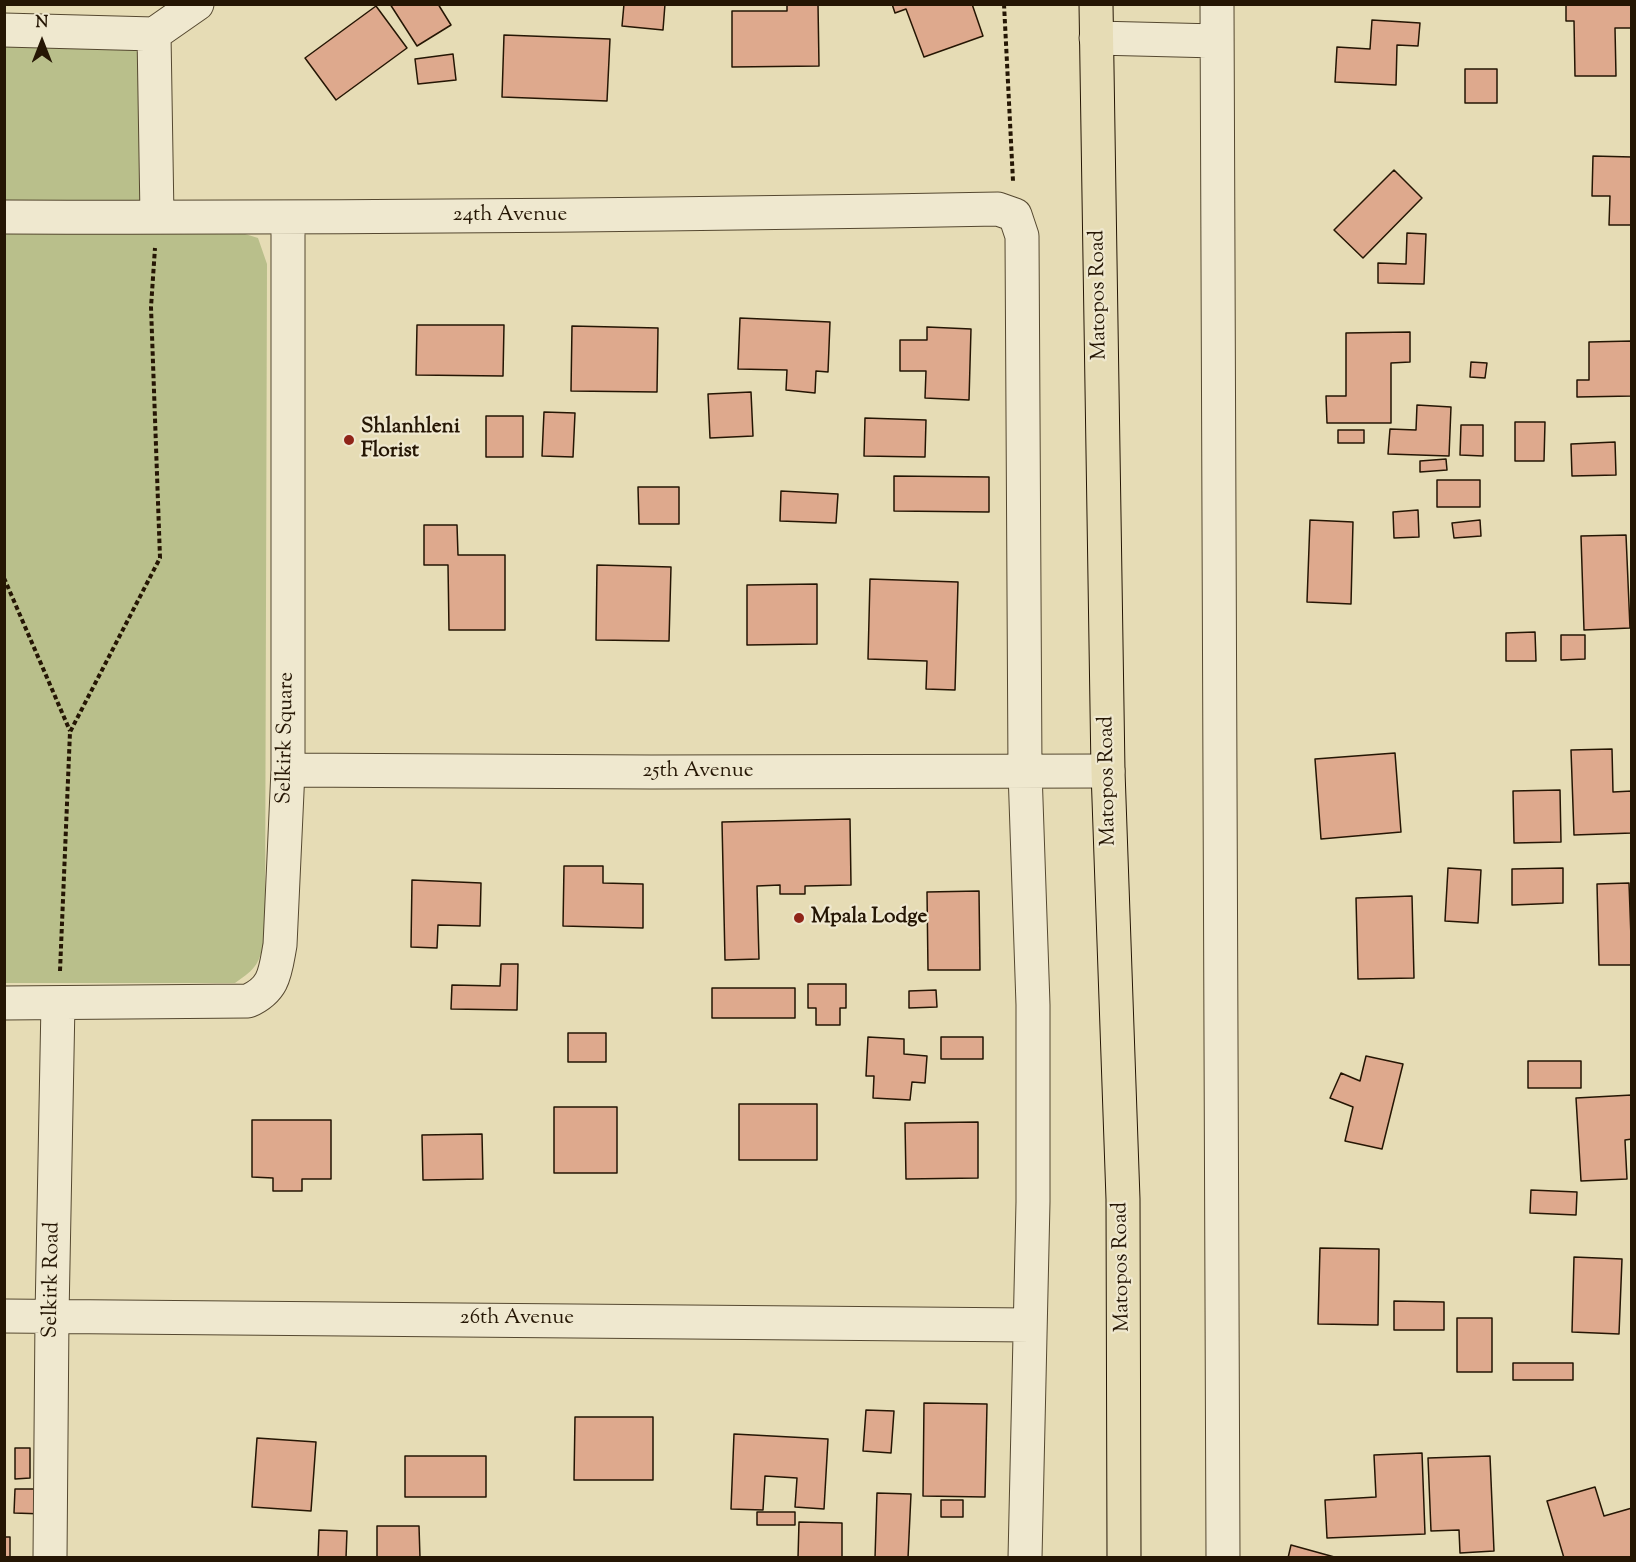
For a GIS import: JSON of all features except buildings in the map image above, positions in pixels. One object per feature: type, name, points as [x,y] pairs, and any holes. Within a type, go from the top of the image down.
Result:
[{"type":"main road","name":"Matopos Road","points":[[1096,4],[1108,771],[1123,1199],[1124,1557]]},
{"type":"street","points":[[4,30],[154,34],[197,4]]},
{"type":"street","points":[[1217,4],[1223,1557]]},
{"type":"street","points":[[154,34],[157,217]]},
{"type":"street","points":[[1096,38],[1217,41]]},
{"type":"street","name":"24th Avenue","points":[[4,217],[288,218],[998,209],[1015,215]]},
{"type":"street","points":[[1015,215],[1022,236],[1025,771],[1033,1016],[1033,1202],[1025,1557]]},
{"type":"street","name":"Selkirk Square","points":[[4,1003],[248,1001],[264,991],[271,983],[275,972],[280,945],[288,770],[288,218]]},
{"type":"street","name":"25th Avenue","points":[[288,770],[1108,771]]},
{"type":"street","name":"Selkirk Road","points":[[50,1557],[58,1003]]},
{"type":"street","name":"26th Avenue","points":[[4,1316],[1030,1325]]},
{"type":"path","points":[[1004,4],[1015,215]]},
{"type":"path","points":[[58,1003],[70,732],[160,558],[151,307],[157,217]]},
{"type":"path","points":[[4,578],[70,732]]},
{"type":"green space","points":[[5,43],[144,45],[142,204],[5,202]]},
{"type":"green space","points":[[5,231],[245,234],[258,238],[267,264],[265,938],[256,965],[235,983],[5,983]]},
{"type":"place","name":"Shlanhleni Florist","points":[[349,440]]},
{"type":"place","name":"Mpala Lodge","points":[[799,918]]}]
